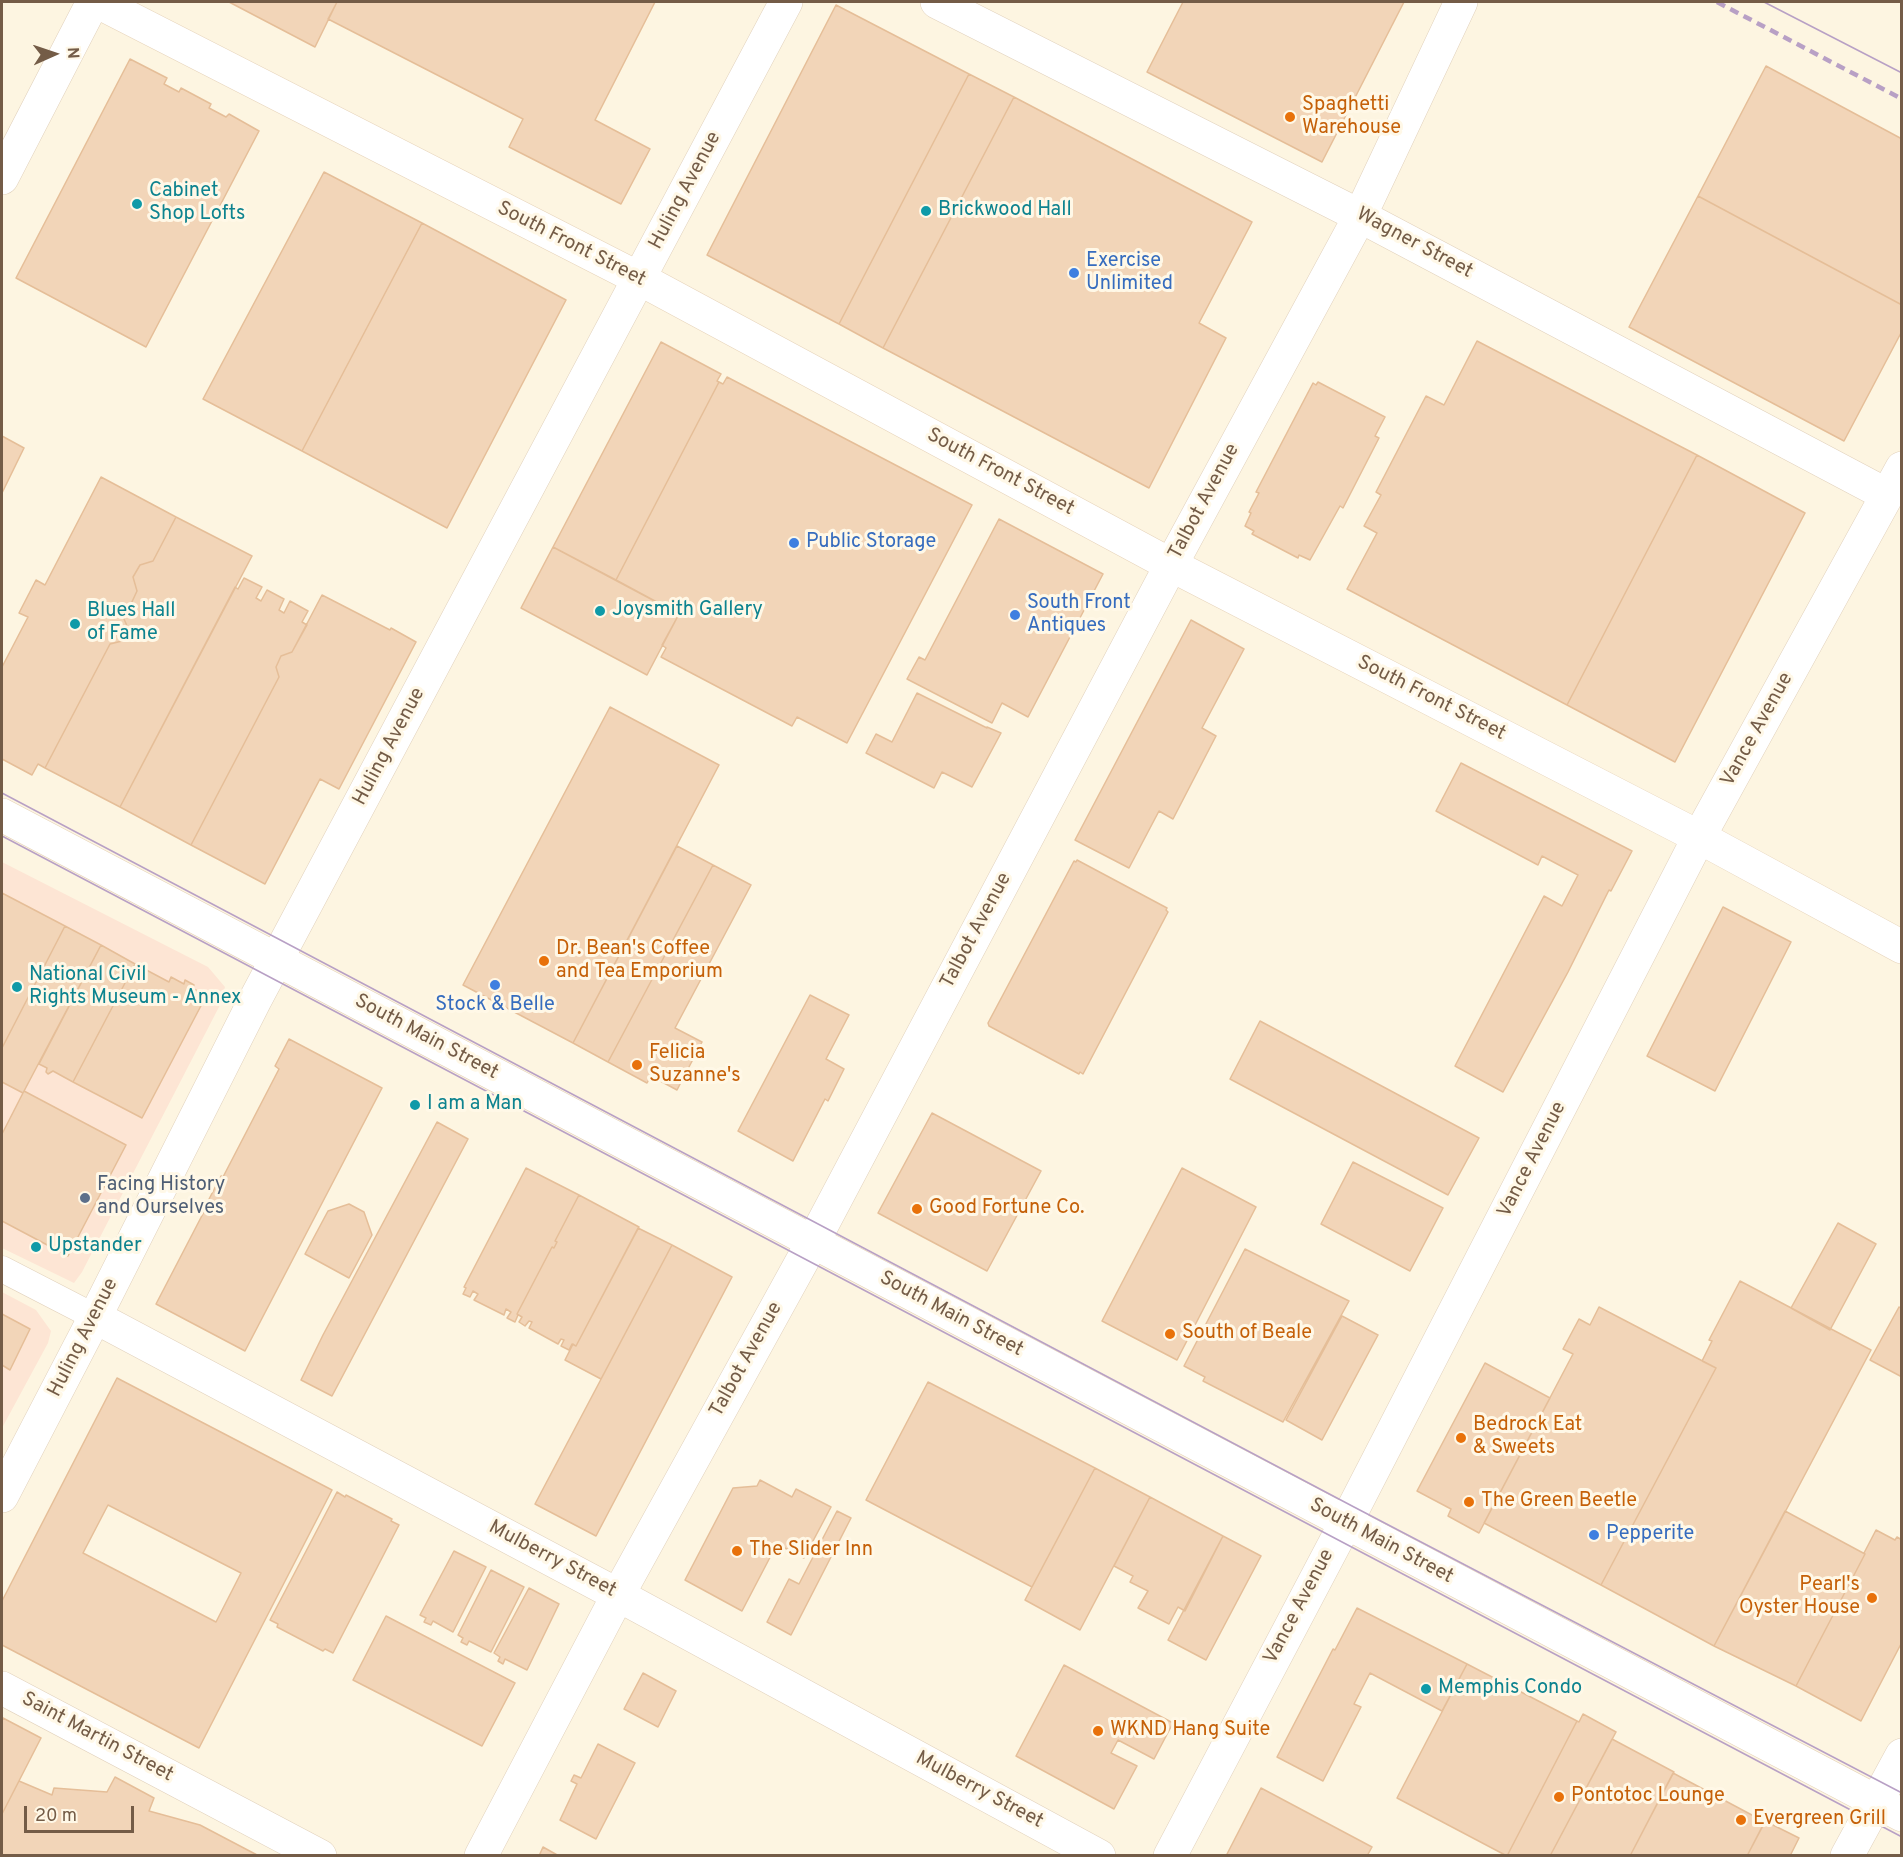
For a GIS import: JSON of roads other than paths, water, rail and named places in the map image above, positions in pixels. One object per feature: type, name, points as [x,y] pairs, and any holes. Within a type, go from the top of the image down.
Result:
[{"type":"street","points":[[2,178],[93,2]]},
{"type":"street","name":"South Front Street","points":[[98,2],[640,279],[1171,565],[1699,837],[1902,946]]},
{"type":"street","name":"Huling Avenue","points":[[2,1496],[255,1000],[786,2]]},
{"type":"street","name":"Wagner Street","points":[[937,2],[1360,216],[1898,475]]},
{"type":"street","name":"Talbot Avenue","points":[[481,1856],[618,1595],[812,1242],[1171,565],[1360,216],[1461,2]]},
{"type":"street","name":"Vance Avenue","points":[[1170,1856],[1699,837],[1898,475]]},
{"type":"street","name":"South Main Street","points":[[2,815],[1889,1808]]},
{"type":"street","name":"Mulberry Street","points":[[2,1269],[618,1595],[1099,1856]]},
{"type":"street","name":"Saint Martin Street","points":[[2,1688],[320,1856]]},
{"type":"street","points":[[1847,1856],[1889,1808],[1902,1755]]},
{"type":"tram line","points":[[1764,2],[1902,73]]},
{"type":"tram line","points":[[2,793],[1354,1507],[1902,1793]]},
{"type":"tram line","points":[[2,836],[1902,1837]]},
{"type":"railway","points":[[1717,2],[1902,99]]},
{"type":"place","name":"Spaghetti Warehouse","points":[[1290,117]]},
{"type":"place","name":"Cabinet Shop Lofts","points":[[137,204]]},
{"type":"place","name":"Brickwood Hall","points":[[926,211]]},
{"type":"place","name":"Exercise Unlimited","points":[[1074,273]]},
{"type":"place","name":"Public Storage","points":[[794,543]]},
{"type":"place","name":"Joysmith Gallery","points":[[600,611]]},
{"type":"place","name":"South Front Antiques","points":[[1015,615]]},
{"type":"place","name":"Blues Hall of Fame","points":[[75,624]]},
{"type":"place","name":"Dr. Bean's Coffee and Tea Emporium","points":[[544,961]]},
{"type":"place","name":"Stock & Belle","points":[[495,985]]},
{"type":"place","name":"National Civil Rights Museum - Annex","points":[[17,987]]},
{"type":"place","name":"Felicia Suzanne's","points":[[637,1065]]},
{"type":"place","name":"I am a Man","points":[[415,1105]]},
{"type":"place","name":"Facing History and Ourselves","points":[[85,1198]]},
{"type":"place","name":"Good Fortune Co.","points":[[917,1209]]},
{"type":"place","name":"Upstander","points":[[36,1247]]},
{"type":"place","name":"South of Beale","points":[[1170,1334]]},
{"type":"place","name":"Bedrock Eat & Sweets","points":[[1461,1438]]},
{"type":"place","name":"The Green Beetle","points":[[1469,1502]]},
{"type":"place","name":"Pepperite","points":[[1594,1535]]},
{"type":"place","name":"The Slider Inn","points":[[737,1551]]},
{"type":"place","name":"Pearl's Oyster House","points":[[1872,1598]]},
{"type":"place","name":"Memphis Condo","points":[[1426,1689]]},
{"type":"place","name":"WKND Hang Suite","points":[[1098,1731]]},
{"type":"place","name":"Pontotoc Lounge","points":[[1559,1797]]},
{"type":"place","name":"Evergreen Grill","points":[[1741,1820]]}]
